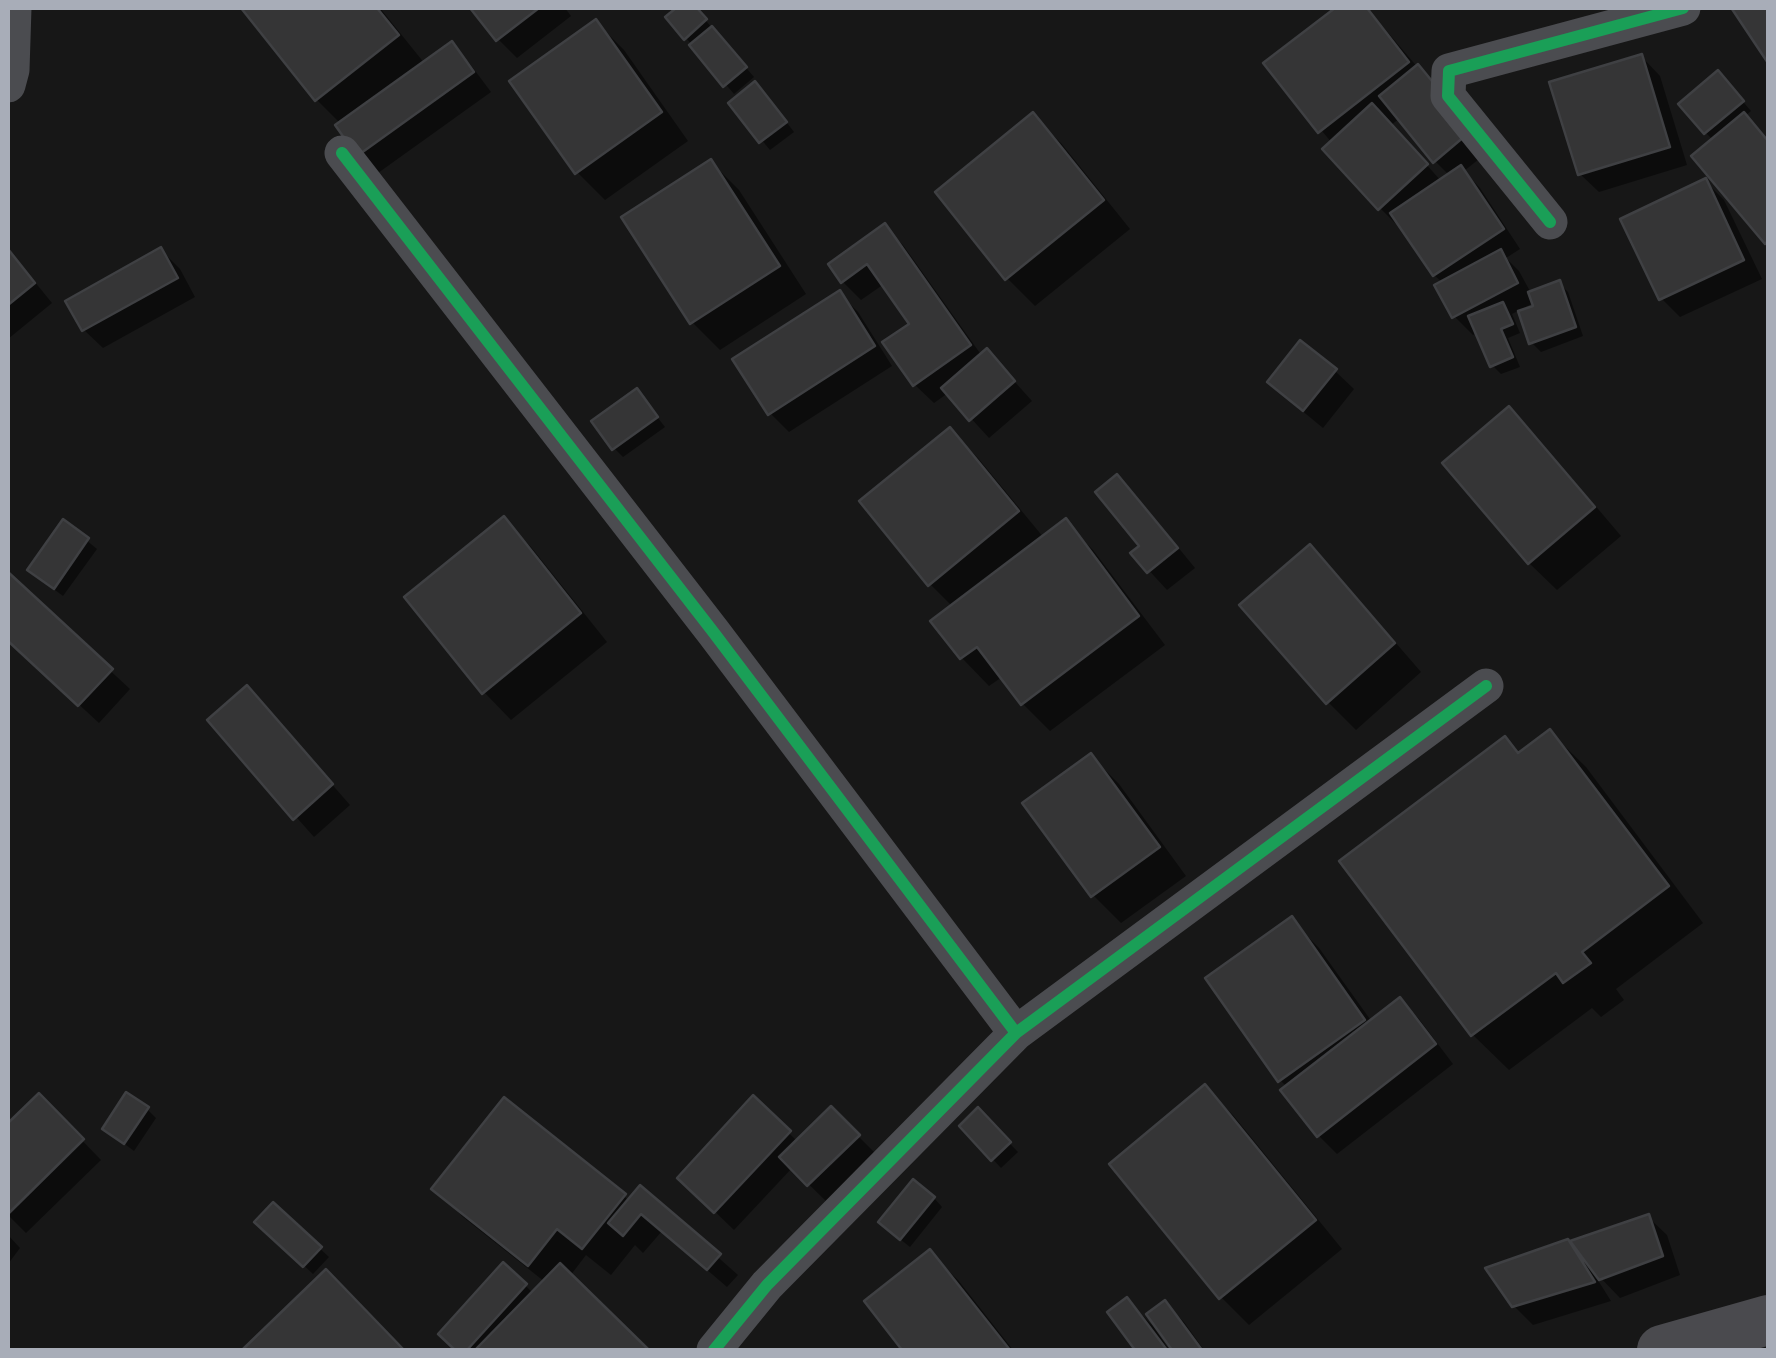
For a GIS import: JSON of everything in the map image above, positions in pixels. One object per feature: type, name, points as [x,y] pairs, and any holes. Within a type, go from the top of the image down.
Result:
[{"type":"main road","points":[[1662,1350],[1768,1320]]},
{"type":"street","points":[[8,85],[14,8]]},
{"type":"street","points":[[1550,222],[1448,96],[1449,71],[1683,8]]},
{"type":"street","points":[[342,153],[714,633],[1016,1033]]},
{"type":"street","points":[[714,1350],[767,1285],[1016,1033],[1486,686]]},
{"type":"building","points":[[241,8],[377,8],[399,35],[315,101]]},
{"type":"building","points":[[470,8],[539,8],[496,41]]},
{"type":"building","points":[[676,8],[697,8],[707,19],[684,40],[665,17]]},
{"type":"building","points":[[1335,8],[1367,8],[1409,62],[1318,133],[1263,63]]},
{"type":"building","points":[[1768,8],[1768,63],[1732,9]]},
{"type":"building","points":[[596,19],[662,112],[575,174],[509,81]]},
{"type":"building","points":[[712,26],[747,67],[723,87],[689,45]]},
{"type":"building","points":[[452,41],[474,72],[357,156],[335,125]]},
{"type":"building","points":[[1642,54],[1670,147],[1578,175],[1549,82]]},
{"type":"building","points":[[1418,64],[1472,130],[1433,163],[1379,96]]},
{"type":"building","points":[[1718,70],[1744,101],[1704,134],[1678,104]]},
{"type":"building","points":[[755,81],[787,122],[759,143],[728,103]]},
{"type":"building","points":[[1372,103],[1428,164],[1378,210],[1322,149]]},
{"type":"building","points":[[1033,112],[1104,200],[1005,280],[935,192]]},
{"type":"building","points":[[1744,112],[1768,141],[1765,244],[1691,156]]},
{"type":"building","points":[[711,159],[780,266],[690,324],[621,217]]},
{"type":"building","points":[[1461,165],[1504,229],[1433,276],[1390,213]]},
{"type":"building","points":[[1706,178],[1744,260],[1659,300],[1620,219]]},
{"type":"building","points":[[885,223],[971,345],[913,386],[882,342],[909,324],[867,264],[841,283],[828,264]]},
{"type":"building","points":[[161,247],[178,278],[82,331],[65,301]]},
{"type":"building","points":[[8,249],[35,283],[8,305]]},
{"type":"building","points":[[1501,249],[1518,283],[1452,318],[1434,285]]},
{"type":"building","points":[[1560,280],[1576,327],[1529,344],[1518,311],[1533,306],[1528,292]]},
{"type":"building","points":[[840,290],[875,346],[768,415],[732,359]]},
{"type":"building","points":[[1503,302],[1513,324],[1501,329],[1513,357],[1490,367],[1468,316]]},
{"type":"building","points":[[1300,340],[1337,369],[1303,411],[1267,382]]},
{"type":"building","points":[[987,348],[1015,381],[969,421],[941,388]]},
{"type":"building","points":[[637,388],[658,417],[612,450],[591,421]]},
{"type":"building","points":[[1509,406],[1595,507],[1528,564],[1442,463]]},
{"type":"building","points":[[950,427],[1019,511],[928,586],[859,501]]},
{"type":"building","points":[[1117,474],[1178,548],[1147,573],[1130,553],[1139,546],[1095,492]]},
{"type":"building","points":[[504,516],[581,613],[482,694],[404,597]]},
{"type":"building","points":[[1066,518],[1139,616],[1021,705],[977,647],[960,659],[930,621]]},
{"type":"building","points":[[63,519],[89,538],[54,589],[27,570]]},
{"type":"building","points":[[1310,544],[1395,643],[1326,704],[1239,605]]},
{"type":"building","points":[[8,572],[113,669],[78,706],[8,641]]},
{"type":"building","points":[[247,685],[333,784],[293,820],[207,720]]},
{"type":"building","points":[[1550,729],[1669,886],[1582,952],[1591,963],[1563,983],[1556,973],[1471,1036],[1339,861],[1505,736],[1518,753]]},
{"type":"building","points":[[1091,753],[1160,847],[1091,897],[1022,803]]},
{"type":"building","points":[[1292,916],[1365,1020],[1278,1082],[1205,978]]},
{"type":"building","points":[[1400,997],[1436,1044],[1317,1137],[1280,1090]]},
{"type":"building","points":[[1205,1084],[1316,1220],[1219,1299],[1109,1164]]},
{"type":"building","points":[[126,1092],[149,1107],[124,1144],[102,1129]]},
{"type":"building","points":[[39,1093],[84,1139],[8,1214],[8,1123]]},
{"type":"building","points":[[753,1095],[791,1131],[714,1213],[677,1178]]},
{"type":"building","points":[[504,1097],[626,1194],[582,1249],[557,1229],[528,1266],[431,1189]]},
{"type":"building","points":[[831,1106],[860,1135],[807,1186],[779,1157]]},
{"type":"building","points":[[978,1107],[1011,1142],[991,1161],[959,1126]]},
{"type":"building","points":[[913,1179],[935,1197],[900,1240],[878,1222]]},
{"type":"building","points":[[640,1185],[721,1254],[707,1270],[641,1214],[623,1236],[608,1223]]},
{"type":"building","points":[[273,1202],[322,1247],[303,1267],[254,1222]]},
{"type":"building","points":[[1649,1214],[1663,1256],[1599,1280],[1570,1241]]},
{"type":"building","points":[[1568,1239],[1595,1282],[1512,1307],[1485,1268]]},
{"type":"building","points":[[930,1249],[1010,1350],[902,1350],[864,1301]]},
{"type":"building","points":[[503,1262],[527,1284],[467,1350],[455,1350],[438,1334]]},
{"type":"building","points":[[560,1263],[649,1350],[475,1350]]},
{"type":"building","points":[[326,1269],[404,1350],[242,1350]]},
{"type":"building","points":[[1127,1297],[1167,1350],[1135,1350],[1107,1312]]},
{"type":"building","points":[[1165,1300],[1202,1350],[1172,1350],[1146,1314]]},
{"type":"cycle path","points":[[1550,222],[1448,96],[1449,71],[1683,8]]},
{"type":"cycle path","points":[[342,153],[714,633],[1016,1033]]},
{"type":"cycle path","points":[[714,1350],[767,1285],[1016,1033],[1486,686]]}]
